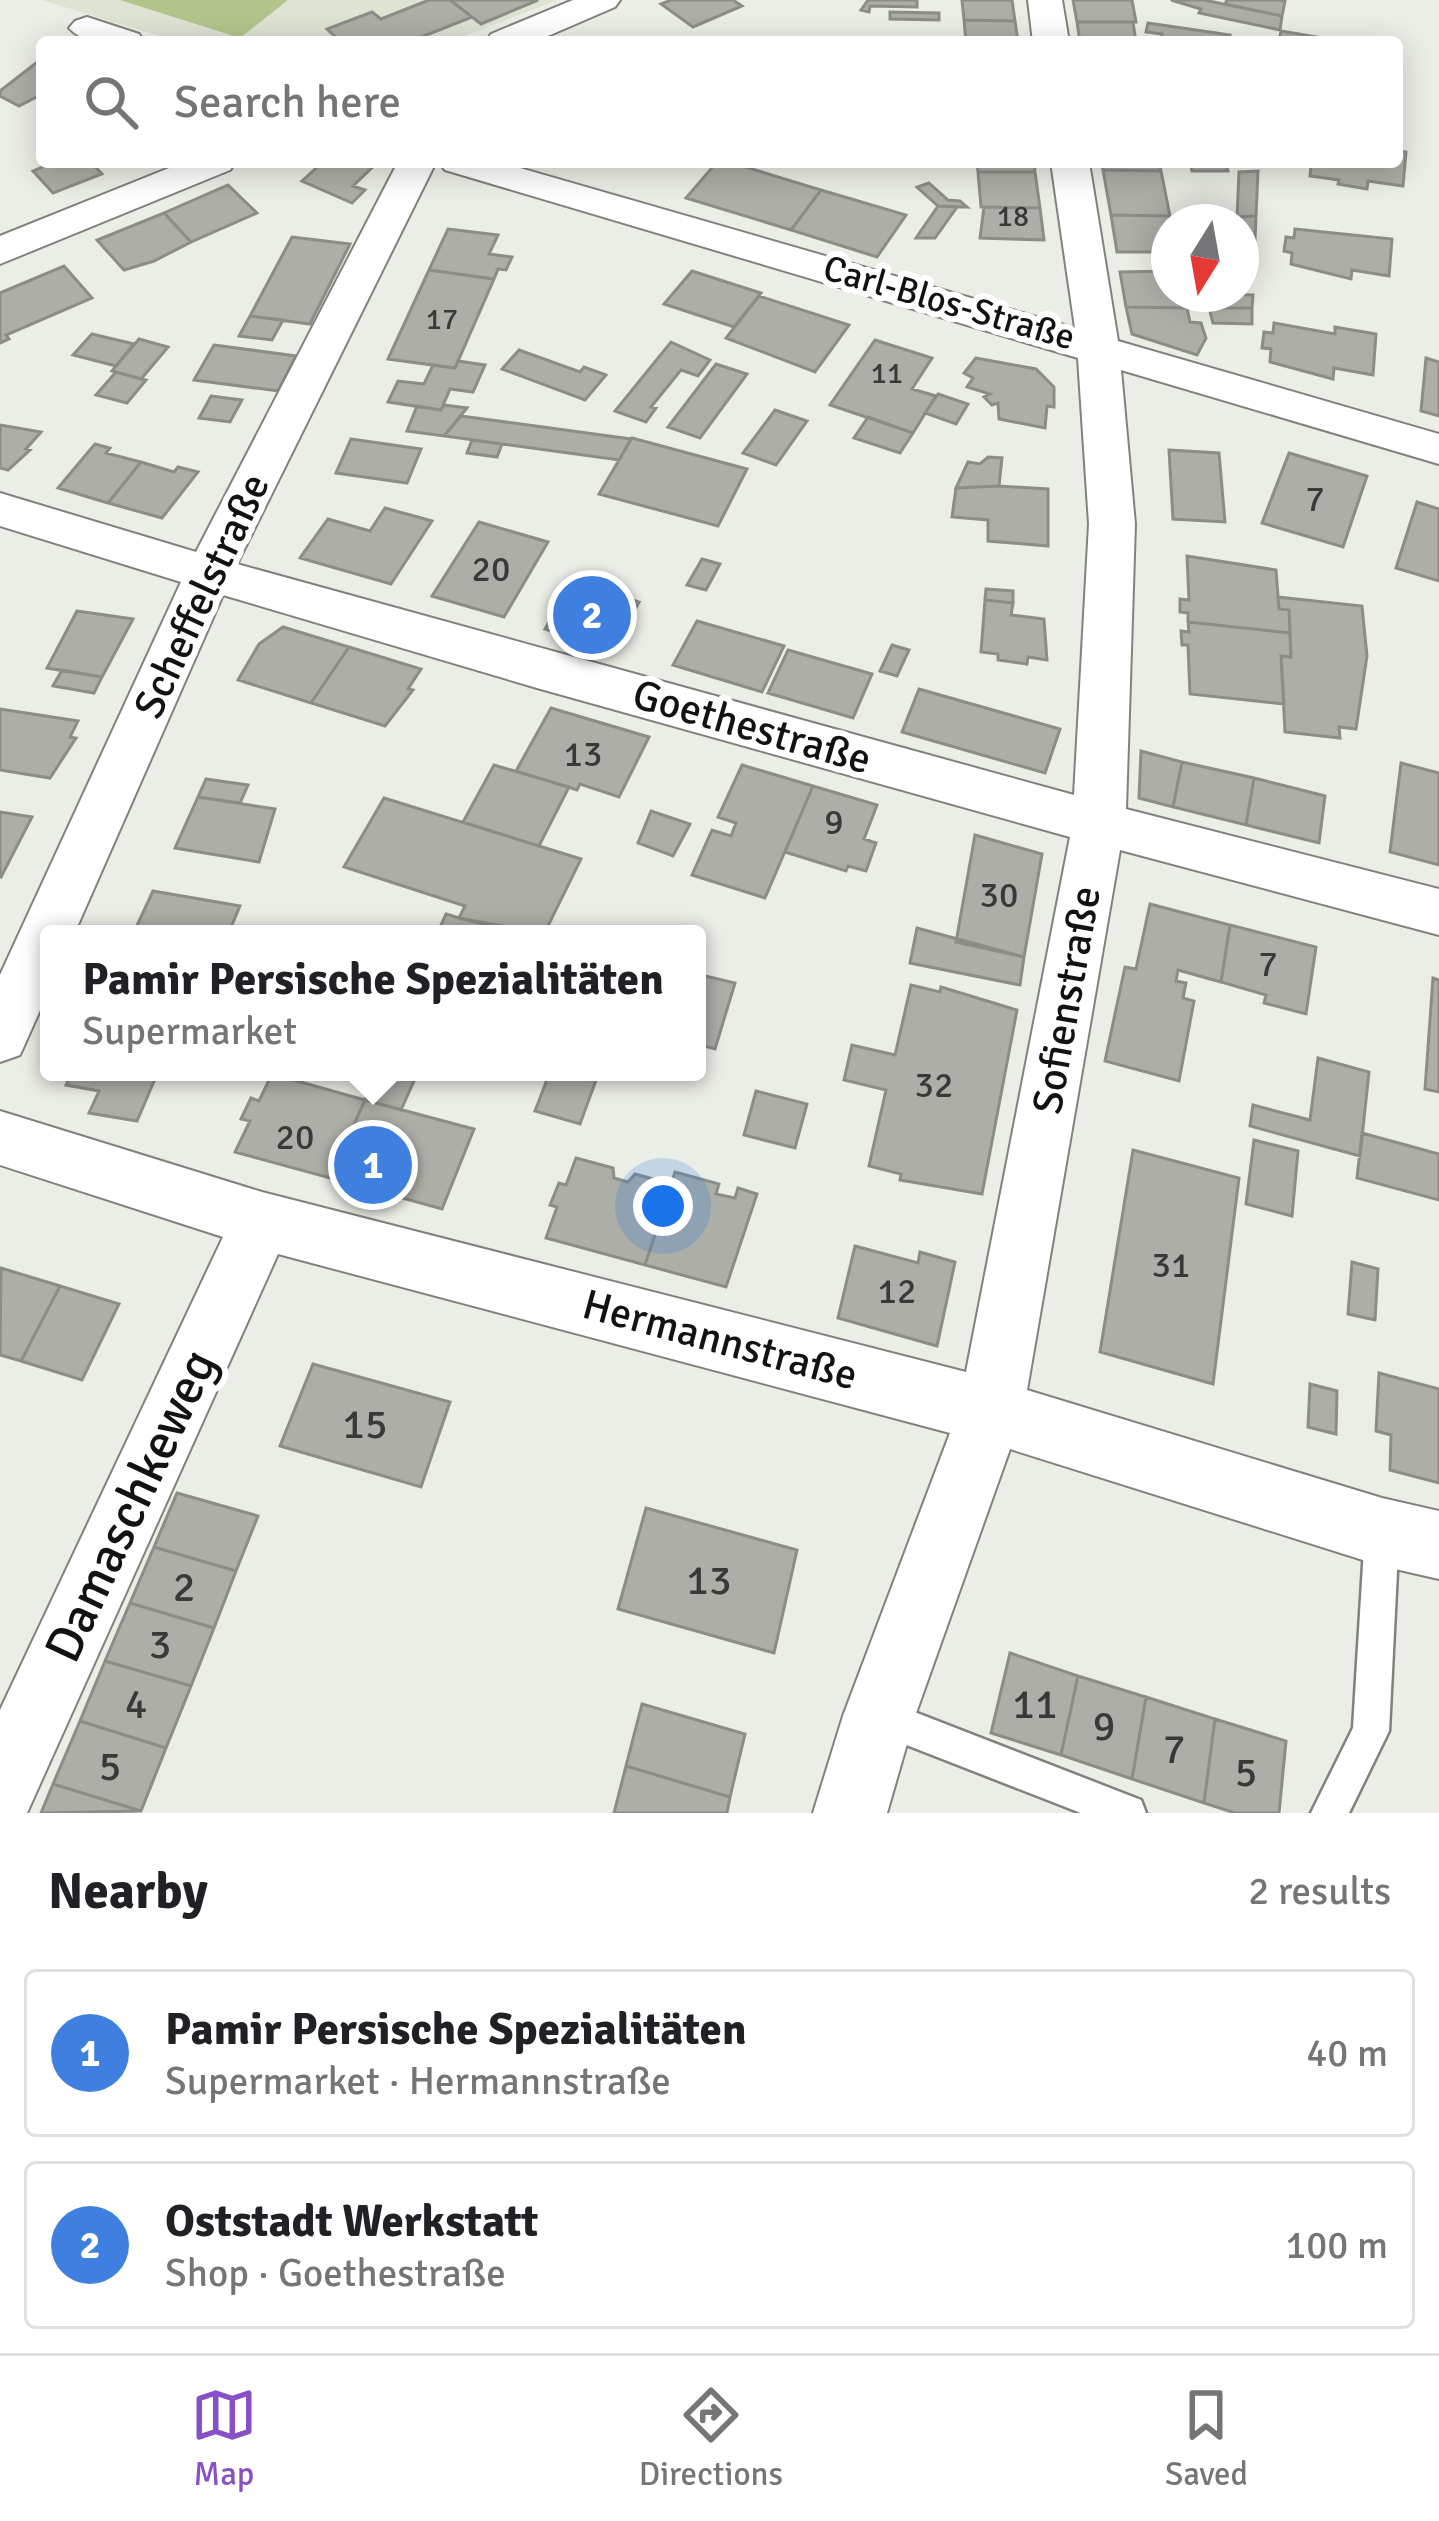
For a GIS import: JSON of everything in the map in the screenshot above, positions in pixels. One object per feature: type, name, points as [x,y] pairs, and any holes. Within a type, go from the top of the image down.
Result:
[{"type":"street","points":[[518,36],[603,0]]},
{"type":"street","points":[[1045,0],[1051,36]]},
{"type":"street","points":[[87,28],[109,36]]},
{"type":"street","points":[[0,250],[202,168]]},
{"type":"street","name":"Scheffelstraße","points":[[50,925],[208,575],[414,168]]},
{"type":"street","name":"Carl-Blos-Straße","points":[[479,168],[1098,345],[1439,449]]},
{"type":"street","name":"Sofienstraße","points":[[850,1813],[879,1716],[992,1411],[1099,823],[1112,524],[1098,345],[1071,168]]},
{"type":"street","name":"Goethestraße","points":[[0,509],[208,575],[1099,823],[1439,912]]},
{"type":"street","name":"Scheffelstraße","points":[[0,1037],[40,948]]},
{"type":"street","name":"Hermannstraße","points":[[0,1138],[262,1221],[992,1411],[1410,1538]]},
{"type":"street","name":"Damaschkeweg","points":[[0,1790],[262,1221]]},
{"type":"lane","points":[[1329,1813],[1371,1732],[1410,1538]]},
{"type":"lane","points":[[879,1716],[1128,1813]]},
{"type":"shaded area","points":[[42,0],[557,0],[465,36],[159,36]]},
{"type":"green space","points":[[120,0],[288,0],[243,36]]},
{"type":"building","points":[[429,0],[450,0],[472,17],[424,36],[335,36],[327,29],[372,12],[381,19]]},
{"type":"building","points":[[450,0],[538,0],[481,24]]},
{"type":"building","points":[[733,0],[742,6],[693,27],[661,4]]},
{"type":"building","points":[[868,0],[917,0],[917,7],[861,10]]},
{"type":"building","points":[[962,0],[1012,0],[1015,21],[964,20]]},
{"type":"building","points":[[1073,0],[1132,0],[1136,22],[1077,22]]},
{"type":"building","points":[[1171,0],[1204,0],[1282,16],[1280,30],[1199,13],[1201,9]]},
{"type":"building","points":[[1227,0],[1285,1],[1282,16],[1225,4]]},
{"type":"building","points":[[890,12],[939,13],[939,20],[890,19]]},
{"type":"building","points":[[964,20],[1015,21],[1017,36],[965,36]]},
{"type":"building","points":[[1077,22],[1133,22],[1135,36],[1079,36]]},
{"type":"building","points":[[1148,23],[1230,35],[1161,36],[1146,32]]},
{"type":"building","points":[[36,63],[36,97],[19,106],[0,96],[0,91]]},
{"type":"building","points":[[1406,152],[1403,186],[1368,181],[1367,189],[1310,176],[1311,168],[1403,168]]},
{"type":"building","points":[[96,168],[102,174],[53,193],[33,171]]},
{"type":"building","points":[[316,168],[372,168],[353,186],[365,190],[352,203],[302,181]]},
{"type":"building","points":[[712,168],[749,168],[821,190],[791,230],[686,198]]},
{"type":"building","points":[[978,168],[1035,168],[1035,172],[978,172]]},
{"type":"building","points":[[1160,168],[1161,171],[1103,170]]},
{"type":"building","points":[[1191,168],[1228,171],[1192,171]]},
{"type":"building","points":[[1103,170],[1161,171],[1168,204],[1151,204],[1151,216],[1111,215]]},
{"type":"building","points":[[1258,171],[1257,204],[1238,204],[1239,172]]},
{"type":"building","points":[[978,172],[1035,172],[1040,208],[981,207]]},
{"type":"building","points":[[929,183],[948,200],[967,207],[938,206],[917,187]]},
{"type":"building","points":[[228,185],[257,213],[191,242],[164,213]]},
{"type":"building","points":[[821,190],[906,215],[877,257],[791,230]]},
{"type":"building","points":[[938,206],[957,207],[935,238],[916,238]]},
{"type":"building","points":[[984,207],[1040,208],[1044,240],[980,238]]},
{"type":"building","points":[[164,213],[191,242],[154,261],[124,270],[97,240]]},
{"type":"building","points":[[1111,215],[1151,216],[1151,252],[1117,252]]},
{"type":"building","points":[[448,229],[498,235],[489,254],[512,257],[506,270],[498,269],[494,279],[429,270]]},
{"type":"building","points":[[1295,229],[1392,239],[1389,276],[1352,270],[1351,279],[1291,264],[1292,253],[1284,251],[1286,237],[1294,238]]},
{"type":"building","points":[[292,237],[350,244],[310,324],[250,316]]},
{"type":"building","points":[[64,266],[92,298],[6,335],[9,339],[0,343],[0,293]]},
{"type":"building","points":[[429,270],[494,279],[455,368],[388,359]]},
{"type":"building","points":[[692,271],[761,293],[734,327],[664,304]]},
{"type":"building","points":[[1151,271],[1151,307],[1126,307],[1120,272]]},
{"type":"building","points":[[759,296],[849,325],[815,372],[726,338]]},
{"type":"building","points":[[1126,307],[1188,312],[1190,322],[1201,323],[1206,338],[1197,355],[1132,334]]},
{"type":"building","points":[[1210,312],[1252,312],[1252,324],[1213,323]]},
{"type":"building","points":[[250,316],[283,320],[272,340],[239,336]]},
{"type":"building","points":[[1274,323],[1335,334],[1335,327],[1376,334],[1373,375],[1334,368],[1333,379],[1270,362],[1271,349],[1262,348],[1264,332],[1273,333]]},
{"type":"building","points":[[92,334],[134,344],[116,366],[73,355]]},
{"type":"building","points":[[139,339],[168,347],[141,379],[112,371]]},
{"type":"building","points":[[875,340],[932,358],[912,389],[936,396],[913,433],[830,405]]},
{"type":"building","points":[[671,342],[710,360],[698,376],[681,370],[651,407],[656,408],[646,422],[615,411]]},
{"type":"building","points":[[214,345],[296,356],[278,391],[194,380]]},
{"type":"building","points":[[519,350],[580,372],[584,367],[606,375],[585,400],[502,369]]},
{"type":"building","points":[[976,358],[1036,369],[1054,387],[1054,407],[1047,406],[1045,428],[999,419],[998,403],[992,405],[984,397],[990,394],[967,387],[973,378],[964,373]]},
{"type":"building","points":[[1426,358],[1439,362],[1439,416],[1421,411]]},
{"type":"building","points":[[458,361],[485,365],[473,392],[450,389],[441,410],[388,402],[398,381],[424,384],[433,365],[455,368]]},
{"type":"building","points":[[716,364],[747,374],[700,438],[668,427]]},
{"type":"building","points":[[116,372],[146,380],[127,403],[96,395]]},
{"type":"building","points":[[938,394],[968,404],[956,424],[925,413]]},
{"type":"building","points":[[211,396],[242,400],[230,422],[199,418]]},
{"type":"building","points":[[444,405],[467,408],[444,436],[407,431],[417,406],[441,410]]},
{"type":"building","points":[[775,410],[807,421],[776,465],[743,453]]},
{"type":"building","points":[[461,416],[631,439],[619,460],[444,436]]},
{"type":"building","points":[[868,417],[913,433],[900,453],[854,438]]},
{"type":"building","points":[[0,425],[41,432],[8,470],[0,468]]},
{"type":"building","points":[[632,438],[747,469],[718,526],[599,494]]},
{"type":"building","points":[[351,439],[421,449],[407,483],[336,473]]},
{"type":"building","points":[[472,440],[502,444],[497,457],[467,453]]},
{"type":"building","points":[[95,444],[110,448],[106,453],[141,462],[108,503],[58,488]]},
{"type":"building","points":[[1169,450],[1219,453],[1225,522],[1173,519]]},
{"type":"building","points":[[1289,453],[1367,476],[1343,547],[1262,523]]},
{"type":"building","points":[[988,457],[1002,458],[999,486],[956,488],[968,462],[980,464]]},
{"type":"building","points":[[141,462],[174,472],[178,467],[198,472],[162,518],[108,503]]},
{"type":"building","points":[[956,488],[1048,489],[1048,546],[988,541],[988,520],[952,517]]},
{"type":"building","points":[[1417,502],[1439,509],[1439,581],[1396,568]]},
{"type":"building","points":[[385,508],[432,521],[391,584],[300,558],[328,519],[370,531]]},
{"type":"building","points":[[479,522],[548,542],[504,617],[432,596]]},
{"type":"building","points":[[1187,556],[1276,570],[1279,609],[1289,610],[1290,633],[1188,622],[1188,613],[1180,612],[1180,599],[1189,600]]},
{"type":"building","points":[[702,559],[720,564],[706,590],[687,585]]},
{"type":"building","points":[[571,583],[585,583],[639,602],[614,649],[545,629]]},
{"type":"building","points":[[986,589],[1013,591],[1013,603],[985,600]]},
{"type":"building","points":[[1278,597],[1362,606],[1367,656],[1356,729],[1339,727],[1340,738],[1285,732],[1281,656],[1291,657],[1289,610],[1279,609]]},
{"type":"building","points":[[985,600],[1013,603],[1011,615],[1044,619],[1047,660],[1028,657],[1027,664],[981,652]]},
{"type":"building","points":[[77,611],[133,619],[102,677],[47,668]]},
{"type":"building","points":[[697,621],[784,646],[762,692],[673,665]]},
{"type":"building","points":[[1188,622],[1290,633],[1291,657],[1281,656],[1284,704],[1190,694],[1188,645],[1182,645],[1181,631],[1189,632]]},
{"type":"building","points":[[283,627],[349,647],[311,703],[238,680],[259,644]]},
{"type":"building","points":[[892,645],[909,650],[897,676],[880,671]]},
{"type":"building","points":[[349,647],[421,669],[408,689],[413,690],[385,726],[311,703]]},
{"type":"building","points":[[788,650],[872,674],[853,718],[768,693]]},
{"type":"building","points":[[62,670],[102,677],[94,693],[53,686]]},
{"type":"building","points":[[919,689],[1060,729],[1045,773],[902,732]]},
{"type":"building","points":[[551,708],[649,737],[619,797],[516,771]]},
{"type":"building","points":[[0,709],[78,721],[70,737],[76,738],[50,778],[0,770]]},
{"type":"building","points":[[1141,751],[1182,762],[1173,807],[1139,798]]},
{"type":"building","points":[[1182,762],[1254,778],[1246,825],[1173,807]]},
{"type":"building","points":[[1401,763],[1439,773],[1439,865],[1390,852]]},
{"type":"building","points":[[494,765],[569,787],[539,846],[463,822]]},
{"type":"building","points":[[742,765],[813,786],[765,898],[692,875],[712,830],[731,836],[736,823],[718,817]]},
{"type":"building","points":[[1254,778],[1325,796],[1319,843],[1246,825]]},
{"type":"building","points":[[206,779],[248,785],[240,803],[198,797]]},
{"type":"building","points":[[813,786],[877,805],[864,839],[876,843],[866,871],[848,866],[846,871],[785,852]]},
{"type":"building","points":[[198,797],[275,809],[259,862],[175,848]]},
{"type":"building","points":[[384,798],[581,859],[548,925],[496,925],[459,918],[465,906],[344,867]]},
{"type":"building","points":[[651,811],[690,824],[673,856],[638,843]]},
{"type":"building","points":[[0,812],[32,817],[1,877],[0,876]]},
{"type":"building","points":[[975,835],[1042,854],[1024,957],[956,942]]},
{"type":"building","points":[[153,891],[240,906],[232,925],[137,925]]},
{"type":"building","points":[[1150,904],[1230,925],[1221,982],[1178,970],[1176,981],[1186,983],[1183,998],[1194,1001],[1179,1081],[1105,1061],[1125,967],[1136,969]]},
{"type":"building","points":[[446,914],[489,925],[441,925]]},
{"type":"building","points":[[1230,925],[1316,947],[1306,1014],[1264,1003],[1266,995],[1221,982]]},
{"type":"building","points":[[917,928],[1024,957],[1020,985],[910,963]]},
{"type":"building","points":[[706,976],[735,983],[715,1049],[706,1046]]},
{"type":"building","points":[[1433,978],[1439,980],[1439,1092],[1425,1089]]},
{"type":"building","points":[[911,985],[940,992],[941,987],[1017,1010],[982,1194],[900,1180],[901,1174],[869,1166],[886,1090],[844,1080],[852,1045],[895,1055]]},
{"type":"building","points":[[1318,1058],[1369,1072],[1360,1156],[1250,1126],[1253,1105],[1310,1120]]},
{"type":"building","points":[[68,1081],[154,1081],[137,1121],[89,1113],[99,1091],[66,1085]]},
{"type":"building","points":[[269,1081],[297,1081],[365,1100],[330,1178],[235,1152],[250,1121],[241,1119],[251,1098],[259,1101]]},
{"type":"building","points":[[373,1081],[414,1081],[401,1110],[365,1100]]},
{"type":"building","points":[[547,1081],[596,1081],[580,1124],[535,1111]]},
{"type":"building","points":[[756,1091],[807,1104],[795,1148],[744,1135]]},
{"type":"building","points":[[365,1100],[474,1129],[442,1209],[330,1178]]},
{"type":"building","points":[[1362,1133],[1439,1154],[1439,1200],[1357,1178]]},
{"type":"building","points":[[1254,1140],[1298,1151],[1292,1216],[1246,1204]]},
{"type":"building","points":[[1133,1150],[1239,1178],[1213,1384],[1100,1352]]},
{"type":"building","points":[[576,1158],[613,1168],[614,1178],[628,1182],[635,1174],[672,1184],[645,1265],[546,1238],[557,1207],[550,1205],[559,1183],[566,1185]]},
{"type":"building","points":[[675,1172],[719,1184],[716,1194],[735,1198],[738,1188],[757,1194],[726,1287],[645,1265]]},
{"type":"building","points":[[855,1246],[918,1263],[920,1252],[955,1262],[937,1346],[838,1318]]},
{"type":"building","points":[[1352,1262],[1378,1269],[1375,1320],[1348,1314]]},
{"type":"building","points":[[1,1268],[60,1286],[21,1361],[0,1355]]},
{"type":"building","points":[[60,1286],[119,1304],[82,1380],[21,1361]]},
{"type":"building","points":[[313,1364],[450,1402],[421,1487],[280,1446]]},
{"type":"building","points":[[1379,1373],[1439,1389],[1439,1483],[1390,1470],[1391,1435],[1376,1431]]},
{"type":"building","points":[[1310,1384],[1337,1391],[1336,1434],[1308,1427]]},
{"type":"building","points":[[177,1493],[258,1516],[236,1571],[154,1547]]},
{"type":"building","points":[[646,1508],[797,1550],[774,1653],[618,1609]]},
{"type":"building","points":[[154,1547],[236,1571],[214,1628],[130,1603]]},
{"type":"building","points":[[130,1603],[214,1628],[191,1686],[105,1661]]},
{"type":"building","points":[[1010,1653],[1078,1676],[1061,1755],[991,1733]]},
{"type":"building","points":[[105,1661],[191,1686],[166,1748],[80,1721]]},
{"type":"building","points":[[1078,1676],[1146,1697],[1132,1779],[1061,1755]]},
{"type":"building","points":[[1146,1697],[1215,1719],[1204,1803],[1132,1779]]},
{"type":"building","points":[[642,1704],[745,1734],[730,1797],[626,1766]]},
{"type":"building","points":[[1215,1719],[1286,1741],[1279,1813],[1235,1813],[1204,1803]]},
{"type":"building","points":[[80,1721],[166,1748],[141,1811],[53,1784]]},
{"type":"building","points":[[626,1766],[730,1797],[727,1813],[614,1813]]},
{"type":"building","points":[[53,1784],[141,1811],[41,1813]]},
{"type":"place","name":"Oststadt Werkstatt","points":[[592,615]]},
{"type":"place","name":"Pamir Persische Spezialitäten","points":[[373,1165]]}]
